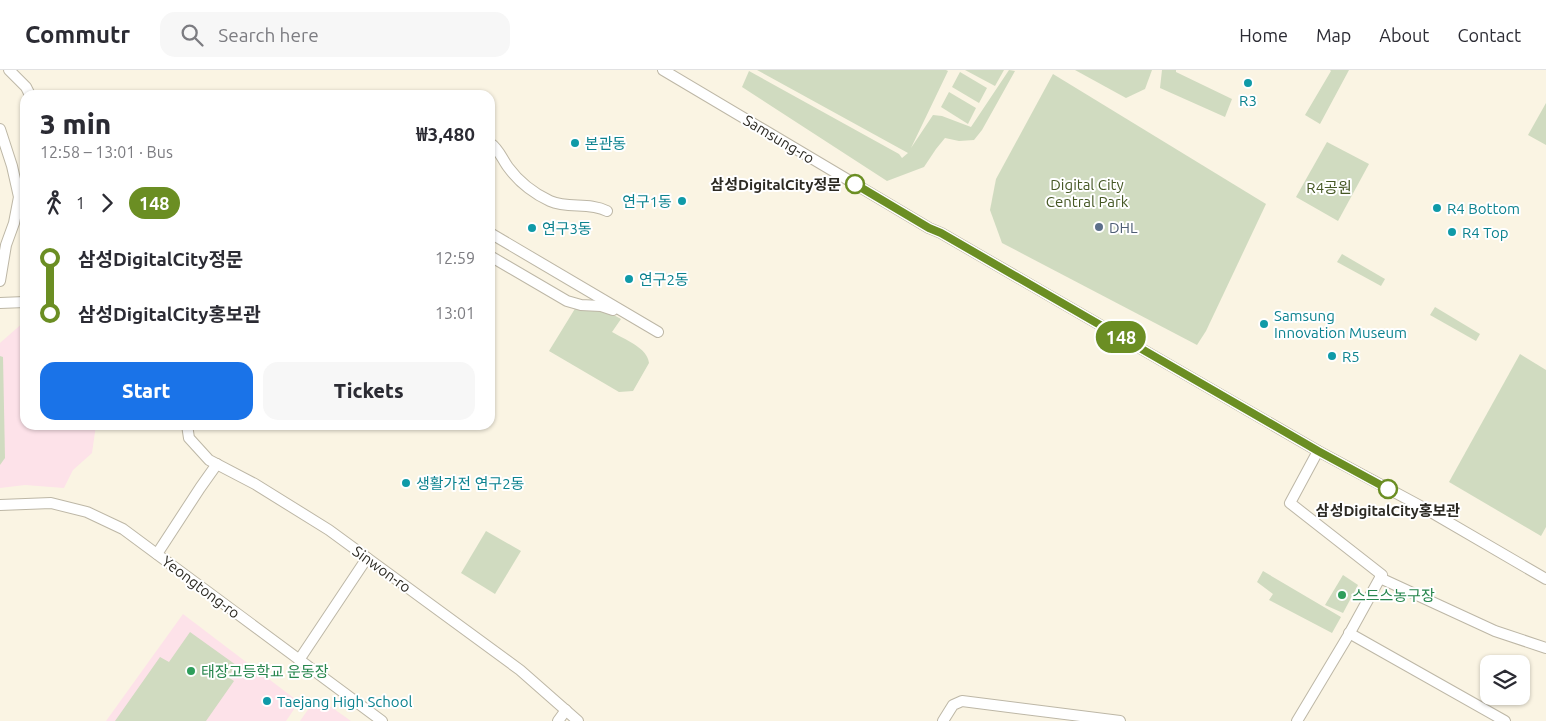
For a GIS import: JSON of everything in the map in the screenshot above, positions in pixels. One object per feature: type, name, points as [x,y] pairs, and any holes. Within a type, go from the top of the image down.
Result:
[{"type":"street","points":[[9,70],[28,90]]},
{"type":"street","name":"Samsung-ro","points":[[663,70],[929,228],[941,233],[1318,451],[1424,508],[1546,579]]},
{"type":"street","points":[[0,129],[12,166],[19,197],[14,223],[6,245],[0,281]]},
{"type":"street","points":[[495,146],[516,176],[532,190],[559,204],[599,207],[606,211]]},
{"type":"street","points":[[495,235],[657,334],[607,308],[566,301],[495,259]]},
{"type":"street","points":[[0,303],[20,302]]},
{"type":"street","name":"Sinwon-ro","points":[[188,430],[189,438],[209,460],[255,484],[320,525],[367,558],[520,670],[578,721]]},
{"type":"street","points":[[1297,721],[1382,575],[1290,503],[1318,451]]},
{"type":"street","points":[[157,554],[217,464]]},
{"type":"street","name":"Yeongtong-ro","points":[[0,505],[51,503],[87,512],[122,529],[382,721]]},
{"type":"street","points":[[298,660],[367,558]]},
{"type":"street","points":[[1380,578],[1495,631],[1546,648]]},
{"type":"street","points":[[1349,633],[1505,721]]},
{"type":"street","points":[[943,721],[953,705],[962,701],[1107,721],[1120,721]]},
{"type":"street","points":[[558,721],[566,710]]},
{"type":"shaded area","points":[[20,325],[20,430],[95,430],[92,453],[73,470],[64,488],[25,485],[0,488],[0,343]]},
{"type":"shaded area","points":[[183,614],[299,702],[286,721],[106,721]]},
{"type":"shaded area","points":[[317,697],[351,721],[300,721]]},
{"type":"green space","points":[[757,70],[948,71],[911,148],[933,115],[942,116],[971,127],[1009,70],[1015,71],[982,130],[974,140],[959,141],[945,138],[924,167],[887,181],[742,87],[749,71],[899,154],[902,158],[908,153]]},
{"type":"green space","points":[[965,70],[1004,70],[995,86]]},
{"type":"green space","points":[[1075,70],[1152,70],[1145,89],[1126,98]]},
{"type":"green space","name":"R3","points":[[1162,70],[1176,70],[1176,72],[1232,99],[1225,117],[1160,88]]},
{"type":"green space","points":[[1330,70],[1349,70],[1320,124],[1305,115]]},
{"type":"green space","points":[[960,72],[987,88],[979,103],[952,87]]},
{"type":"green space","name":"Digital City Central Park","points":[[1053,74],[1266,204],[1206,331],[1197,345],[1002,243],[990,210],[996,179]]},
{"type":"green space","points":[[949,92],[976,108],[968,124],[941,107]]},
{"type":"green space","points":[[1546,103],[1546,145],[1528,135]]},
{"type":"green space","name":"R4공원","points":[[1327,142],[1369,164],[1338,221],[1296,197]]},
{"type":"green space","points":[[1342,254],[1385,279],[1381,286],[1337,262]]},
{"type":"green space","points":[[576,307],[603,309],[621,319],[612,332],[635,344],[648,358],[649,363],[633,391],[619,392],[549,351]]},
{"type":"green space","points":[[1435,307],[1480,334],[1476,341],[1430,315]]},
{"type":"green space","points":[[1520,354],[1546,370],[1546,527],[1541,536],[1449,482]]},
{"type":"green space","points":[[0,356],[3,357],[5,458],[0,465]]},
{"type":"green space","points":[[486,531],[521,551],[495,594],[461,573]]},
{"type":"green space","points":[[1263,571],[1341,617],[1332,633],[1269,600],[1273,594],[1257,582]]},
{"type":"green space","name":"스드스농구장","points":[[1343,575],[1358,585],[1343,613],[1325,605]]},
{"type":"green space","name":"태장고등학교 운동장","points":[[190,632],[236,665],[228,677],[234,681],[206,721],[115,721],[160,657],[169,662]]},
{"type":"bus line","name":"148","points":[[855,184],[1318,451],[1388,489]]},
{"type":"place","name":"R3","points":[[1248,83]]},
{"type":"place","name":"본관동","points":[[575,143]]},
{"type":"place","name":"삼성DigitalCity정문","points":[[855,184]]},
{"type":"place","name":"연구1동","points":[[682,201]]},
{"type":"place","name":"R4 Bottom","points":[[1437,208]]},
{"type":"place","name":"DHL","points":[[1099,227]]},
{"type":"place","name":"연구3동","points":[[532,228]]},
{"type":"place","name":"R4 Top","points":[[1452,232]]},
{"type":"place","name":"연구2동","points":[[629,279]]},
{"type":"place","name":"Samsung Innovation Museum","points":[[1264,324]]},
{"type":"place","name":"R5","points":[[1332,356]]},
{"type":"place","name":"생활가전 연구2동","points":[[406,483]]},
{"type":"place","name":"삼성DigitalCity홍보관","points":[[1388,489]]},
{"type":"place","name":"스드스농구장","points":[[1342,595]]},
{"type":"place","name":"태장고등학교 운동장","points":[[191,671]]},
{"type":"place","name":"Taejang High School","points":[[267,701]]}]
